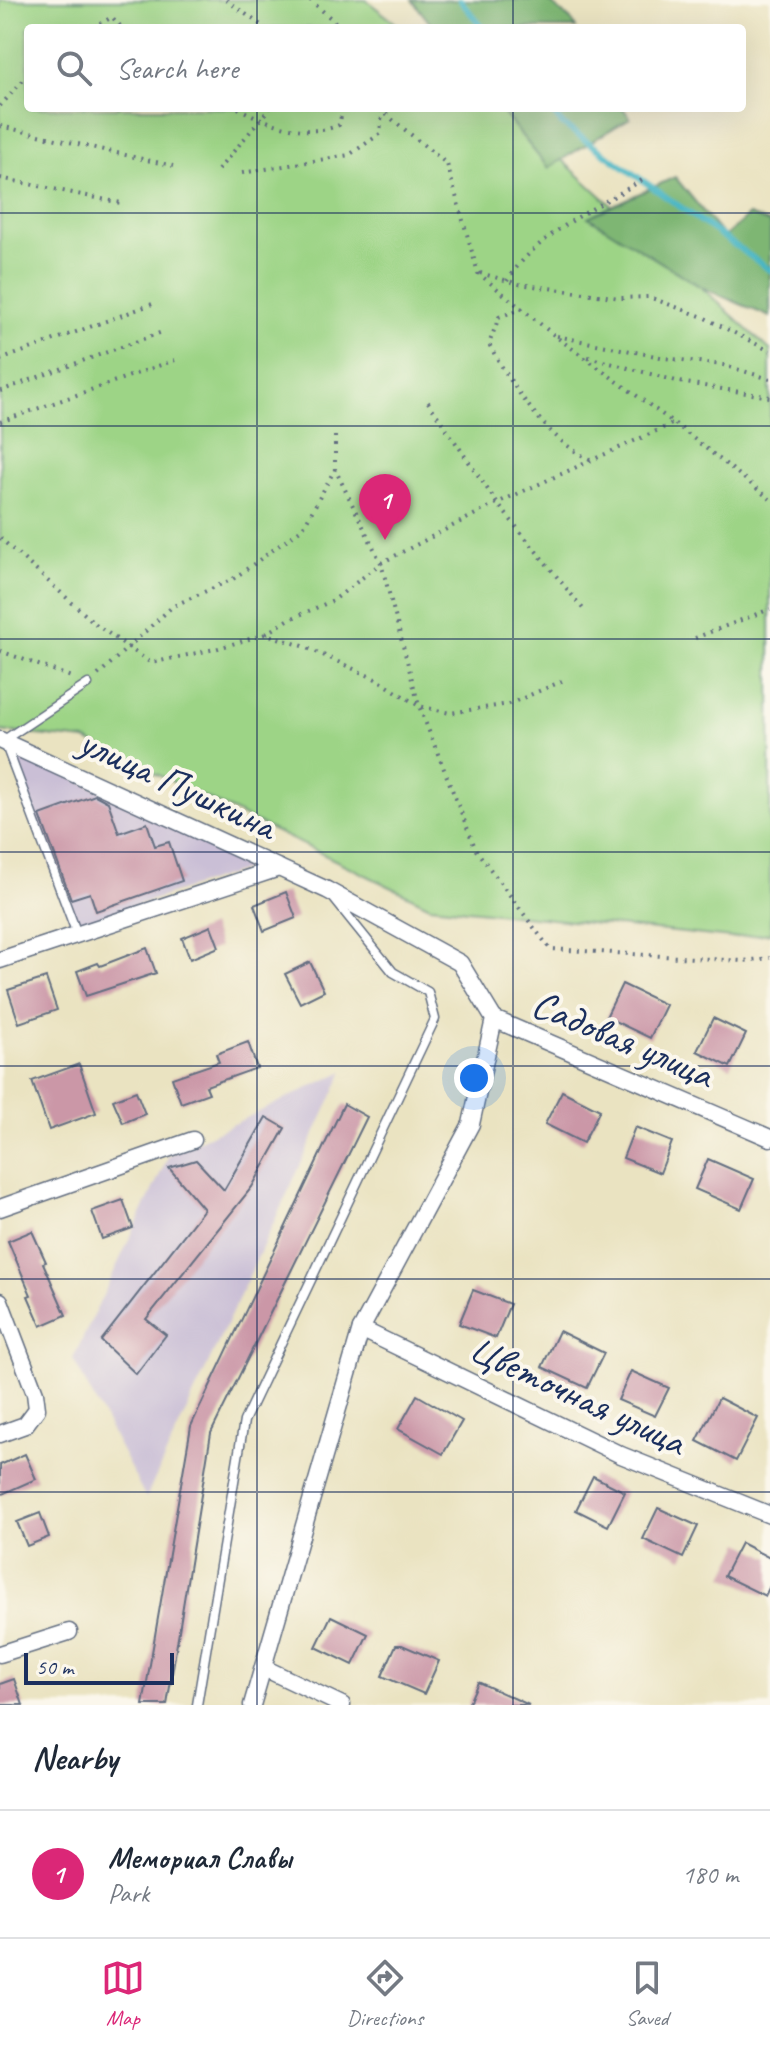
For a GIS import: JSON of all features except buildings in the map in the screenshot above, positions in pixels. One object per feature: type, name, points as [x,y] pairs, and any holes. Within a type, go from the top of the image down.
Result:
[{"type":"street","name":"улица Пушкина","points":[[2,740],[327,890],[460,963],[494,1019]]},
{"type":"street","points":[[0,960],[279,868]]},
{"type":"street","points":[[252,1705],[361,1329],[471,1124],[494,1019]]},
{"type":"street","name":"Садовая улица","points":[[494,1019],[770,1138]]},
{"type":"street","points":[[0,1208],[193,1140]]},
{"type":"street","points":[[0,1301],[35,1393],[37,1409],[25,1425],[0,1434]]},
{"type":"street","name":"Цветочная улица","points":[[361,1329],[621,1455],[770,1515]]},
{"type":"street","points":[[0,1654],[69,1632]]},
{"type":"street","points":[[264,1668],[342,1705]]},
{"type":"lane","points":[[77,934],[2,740],[88,684]]},
{"type":"lane","points":[[197,1705],[244,1421],[435,1019],[428,992],[393,972],[327,890]]},
{"type":"path","points":[[226,0],[259,24]]},
{"type":"path","points":[[310,0],[337,24]]},
{"type":"path","points":[[100,24],[112,17],[118,24]]},
{"type":"path","points":[[0,106],[24,79]]},
{"type":"path","points":[[245,112],[260,120],[325,132],[339,125],[342,112]]},
{"type":"path","points":[[218,170],[267,112]]},
{"type":"path","points":[[242,173],[349,155],[380,134],[380,112]]},
{"type":"path","points":[[384,112],[447,164],[478,273],[555,336],[674,423],[770,499]]},
{"type":"path","points":[[0,126],[173,166]]},
{"type":"path","points":[[0,178],[121,203]]},
{"type":"path","points":[[507,281],[518,263],[554,234],[642,180]]},
{"type":"path","points":[[478,273],[507,281],[620,298],[649,297],[703,317],[770,351]]},
{"type":"path","points":[[0,360],[155,303]]},
{"type":"path","points":[[523,308],[499,317],[489,344],[509,381],[544,423],[593,460]]},
{"type":"path","points":[[0,391],[165,331]]},
{"type":"path","points":[[555,336],[665,358],[723,365],[770,379]]},
{"type":"path","points":[[585,357],[680,382],[770,397]]},
{"type":"path","points":[[0,422],[175,360]]},
{"type":"path","points":[[428,402],[497,503],[584,610]]},
{"type":"path","points":[[0,538],[98,626],[151,663],[266,634],[288,620],[334,600],[381,563],[497,503],[674,423]]},
{"type":"path","points":[[335,436],[335,469],[381,563],[419,706],[476,850],[550,949],[743,961],[770,958]]},
{"type":"path","points":[[0,651],[88,684],[173,606],[233,579],[303,528],[335,469]]},
{"type":"path","points":[[695,638],[770,609]]},
{"type":"path","points":[[266,634],[303,646],[378,680],[419,706],[450,713],[509,704],[567,679]]},
{"type":"shaded area","points":[[11,751],[189,830],[247,869],[72,926]]},
{"type":"shaded area","points":[[344,1071],[146,1498],[73,1359],[169,1155]]},
{"type":"green space","points":[[0,0],[366,0],[397,24],[24,24],[24,112],[509,112],[770,350],[770,933],[731,938],[430,906],[86,740],[0,731]]},
{"type":"green space","points":[[412,0],[547,0],[574,24],[431,24]]},
{"type":"green space","points":[[502,112],[626,112],[630,118],[548,168]]},
{"type":"green space","points":[[675,177],[724,237],[749,215],[770,223],[770,317],[701,287],[588,217]]},
{"type":"waterway","points":[[460,0],[480,24]]},
{"type":"waterway","points":[[552,112],[561,123],[770,270]]},
{"type":"place","name":"Мемориал Славы","points":[[385,540]]}]
